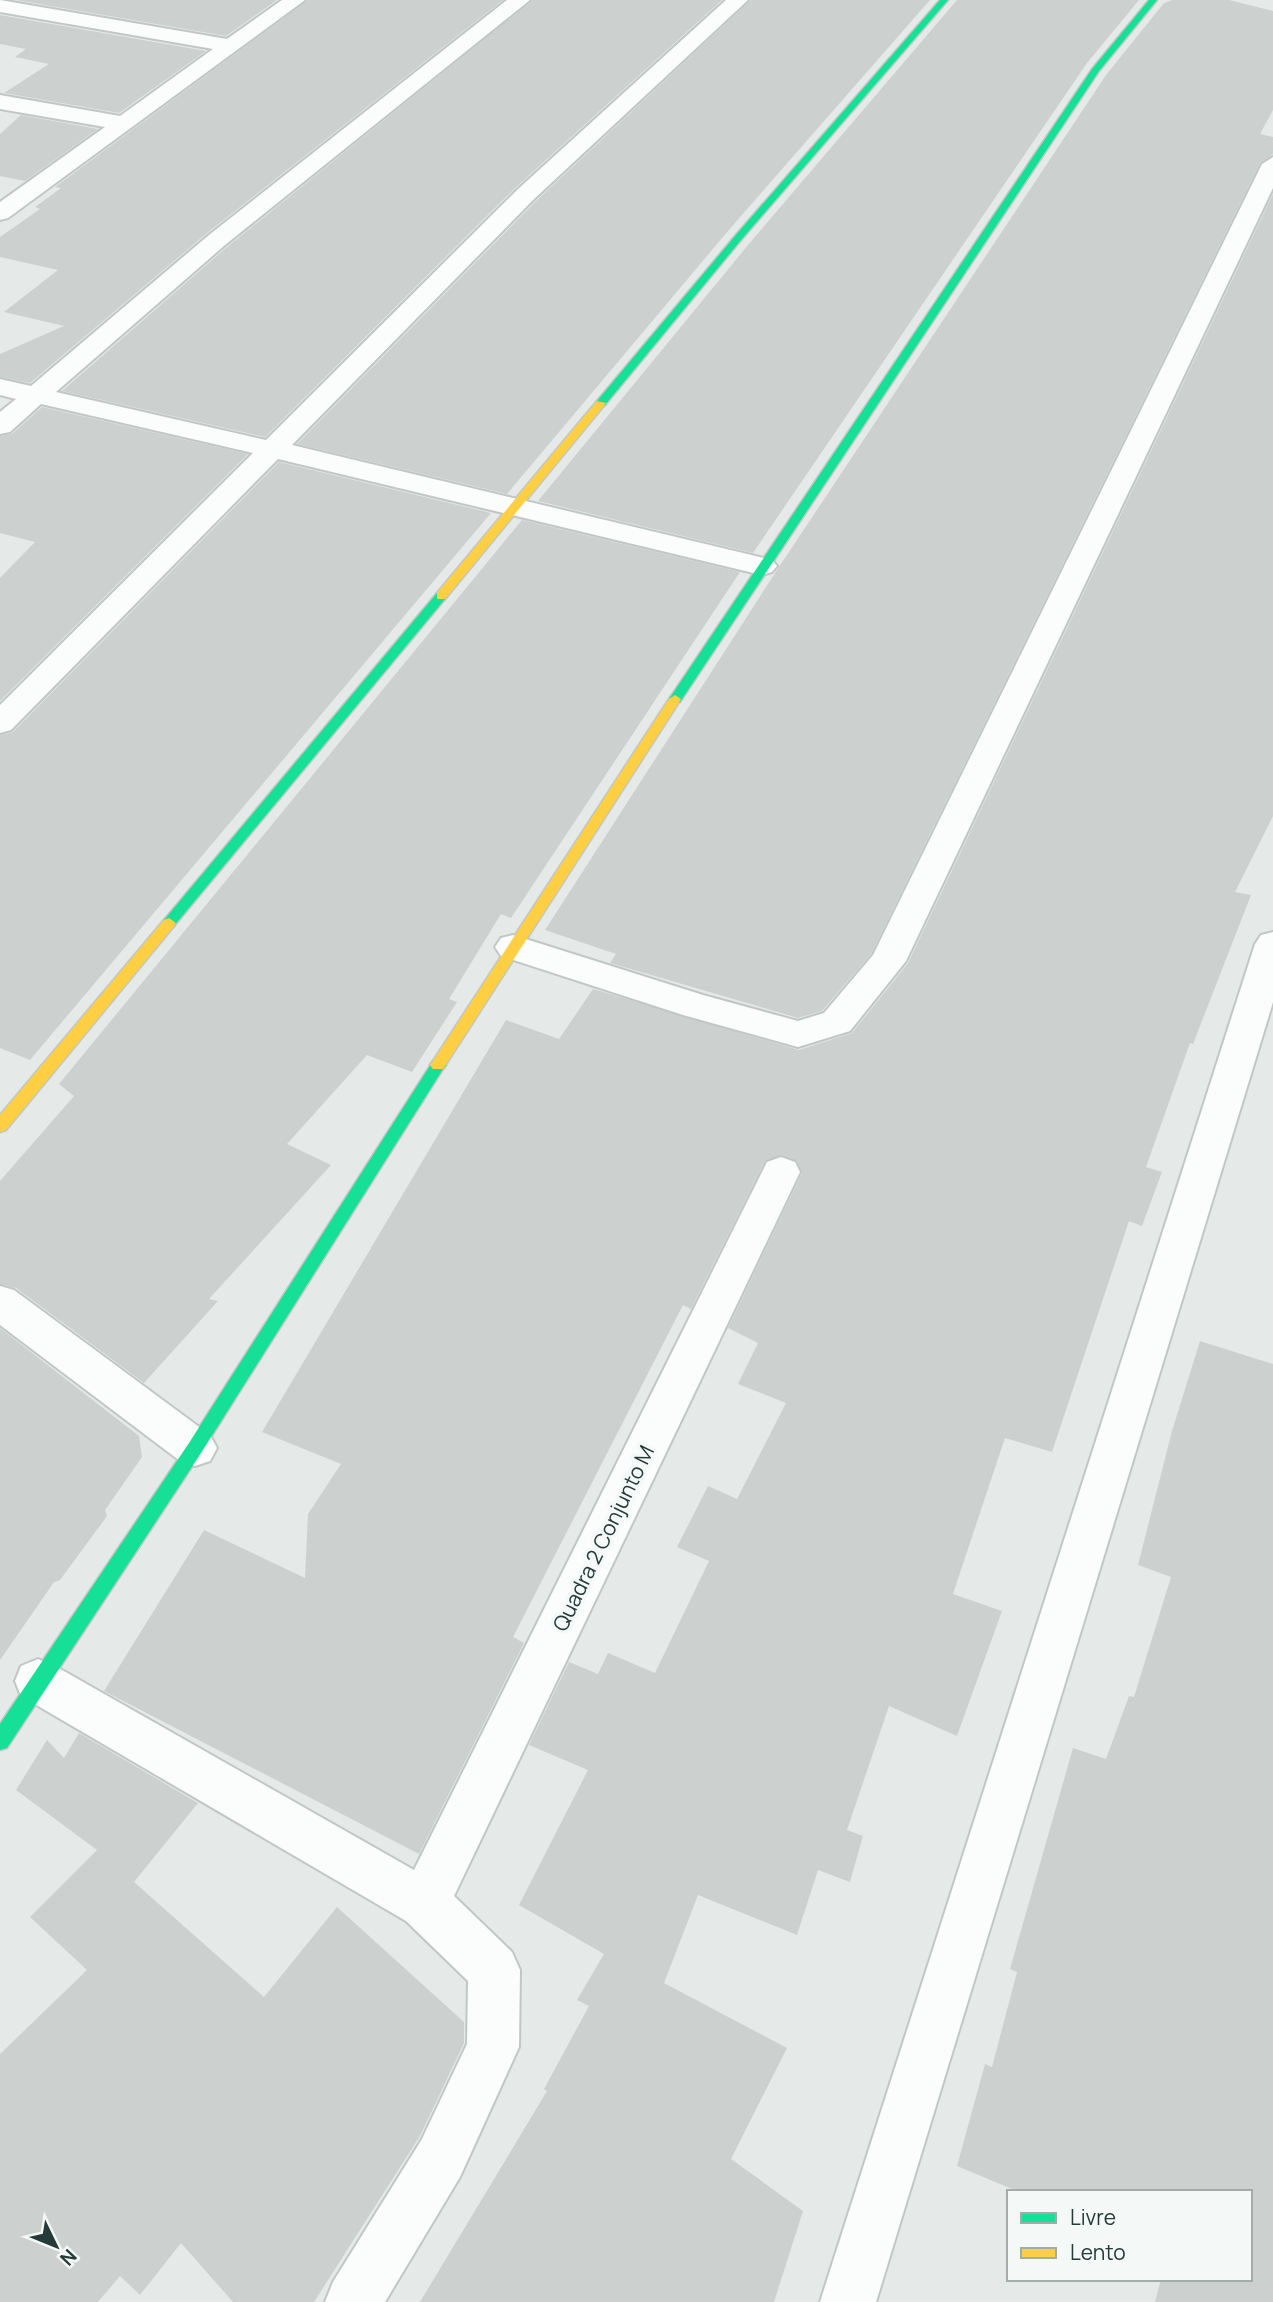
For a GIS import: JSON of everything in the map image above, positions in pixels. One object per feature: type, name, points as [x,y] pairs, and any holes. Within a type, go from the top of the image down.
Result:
[{"type":"street","points":[[0,214],[295,0]]},
{"type":"street","points":[[0,426],[227,232],[520,0]]},
{"type":"street","points":[[0,723],[271,447],[525,195],[738,0]]},
{"type":"street","points":[[0,1126],[738,238],[944,0]]},
{"type":"street","points":[[0,1741],[195,1448],[513,947],[762,566],[1096,69],[1153,0]]},
{"type":"street","points":[[0,6],[230,46]]},
{"type":"street","points":[[0,102],[122,123]]},
{"type":"street","points":[[513,947],[696,1006],[798,1034],[837,1022],[888,961],[1265,194],[1273,164]]},
{"type":"street","points":[[0,387],[271,447],[762,566]]},
{"type":"street","points":[[849,2302],[1273,944]]},
{"type":"street","name":"Quadra 2 Conjunto M","points":[[424,1903],[781,1172]]},
{"type":"street","points":[[0,1301],[195,1448]]},
{"type":"street","points":[[38,1681],[424,1903],[494,1970],[493,2047],[441,2158],[353,2302]]},
{"type":"building","points":[[16,0],[277,0],[226,36]]},
{"type":"building","points":[[308,0],[503,0],[207,233],[30,383],[0,377],[0,354],[64,326],[4,312],[58,270],[0,257],[0,237],[40,209],[35,207],[61,188],[55,187]]},
{"type":"building","points":[[533,0],[722,0],[515,188],[265,437],[62,391],[227,247]]},
{"type":"building","points":[[751,0],[930,0],[728,231],[507,494],[297,444],[535,202]]},
{"type":"building","points":[[957,0],[1139,0],[1087,63],[753,553],[538,501],[748,245]]},
{"type":"building","points":[[1172,0],[1229,0],[1273,11],[1273,110],[1260,134],[1273,137],[1273,154],[1260,163],[871,954],[822,1011],[798,1018],[610,963],[616,954],[545,930],[779,567],[1106,75],[1164,3]]},
{"type":"building","points":[[0,15],[206,51],[119,113],[4,93],[49,64],[15,57],[26,49],[0,44]]},
{"type":"building","points":[[21,115],[98,129],[25,181],[0,176],[0,134]]},
{"type":"building","points":[[1273,194],[1273,816],[1235,892],[1251,895],[1193,1044],[1190,1043],[1146,1167],[1162,1172],[1142,1226],[1129,1221],[1052,1452],[1005,1438],[953,1594],[1002,1611],[957,1736],[889,1706],[847,1830],[863,1836],[850,1882],[818,1870],[797,1935],[698,1895],[664,1983],[787,2048],[731,2159],[803,2211],[774,2302],[420,2302],[547,2091],[544,2089],[589,2006],[577,2000],[604,1954],[519,1905],[588,1770],[529,1745],[569,1662],[598,1674],[608,1653],[655,1673],[709,1561],[677,1547],[708,1486],[737,1499],[786,1403],[738,1384],[758,1343],[728,1328],[802,1173],[797,1161],[782,1155],[765,1161],[691,1309],[683,1305],[513,1637],[524,1643],[419,1854],[104,1691],[204,1530],[305,1578],[308,1514],[341,1464],[262,1432],[506,1020],[559,1039],[593,989],[799,1050],[852,1033],[908,963]]},
{"type":"building","points":[[42,407],[248,454],[0,701],[0,578],[35,542],[0,533],[0,436],[12,434]]},
{"type":"building","points":[[279,462],[491,513],[30,1060],[0,1048],[0,735],[13,732]]},
{"type":"building","points":[[522,520],[740,572],[511,918],[501,914],[449,999],[457,1002],[412,1072],[367,1055],[287,1144],[331,1165],[209,1299],[218,1301],[144,1383],[16,1288],[0,1284],[0,1181],[74,1096],[59,1084]]},
{"type":"building","points":[[0,1328],[139,1436],[142,1457],[105,1510],[107,1516],[60,1580],[54,1582],[0,1660]]},
{"type":"building","points":[[1200,1341],[1273,1364],[1273,2302],[1155,2302],[1160,2281],[1252,2281],[1252,2190],[1014,2190],[957,2166],[985,2064],[992,2067],[1017,1972],[1010,1969],[1073,1748],[1106,1759],[1129,1696],[1134,1697],[1171,1577],[1138,1565],[1172,1431]]},
{"type":"building","points":[[79,1733],[198,1803],[134,1882],[264,1997],[337,1907],[464,2022],[464,2043],[420,2136],[314,2302],[233,2302],[181,2243],[140,2295],[120,2276],[98,2302],[0,2302],[0,2054],[87,1970],[30,1917],[97,1850],[16,1790],[47,1740],[64,1758]]},
{"type":"traffic: fast","points":[[601,403],[738,238],[944,0]]},
{"type":"traffic: fast","points":[[675,699],[1096,69],[1153,0]]},
{"type":"traffic: fast","points":[[169,923],[441,596]]},
{"type":"traffic: fast","points":[[0,1741],[195,1448],[438,1065]]},
{"type":"traffic: slow","points":[[441,596],[601,403]]},
{"type":"traffic: slow","points":[[438,1065],[675,699]]},
{"type":"traffic: slow","points":[[0,1126],[169,923]]}]
